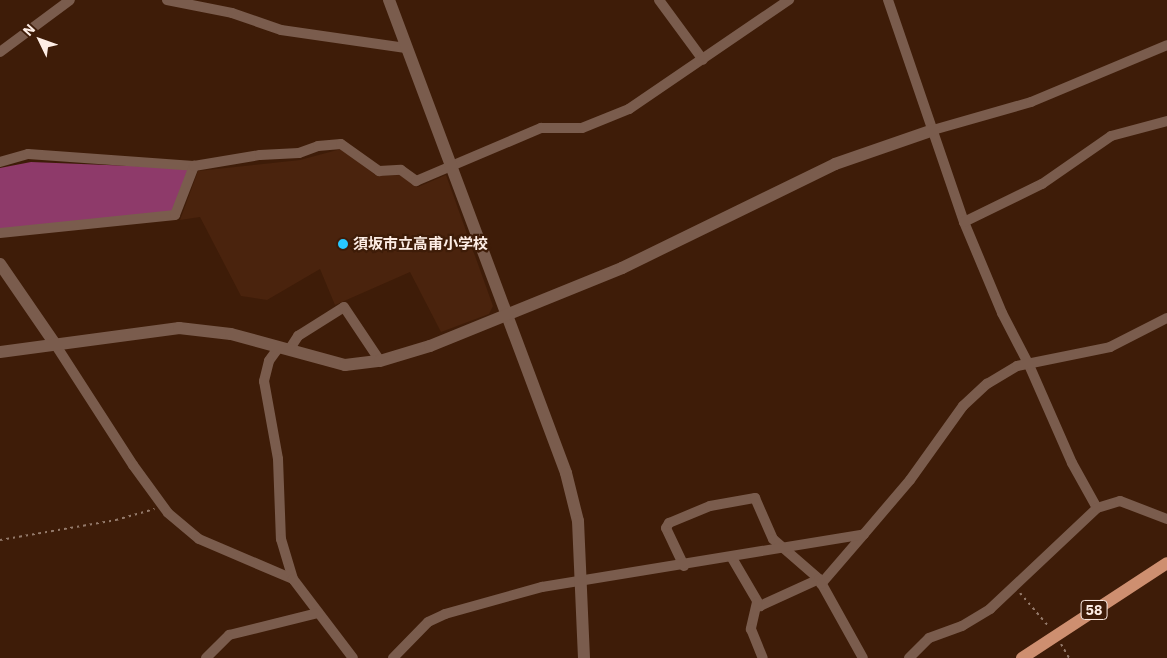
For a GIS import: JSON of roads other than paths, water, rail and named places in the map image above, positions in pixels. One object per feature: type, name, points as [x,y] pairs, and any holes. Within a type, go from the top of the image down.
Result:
[{"type":"main road","name":"58","points":[[1022,658],[1167,563]]},
{"type":"street","points":[[0,52],[70,0]]},
{"type":"street","points":[[167,0],[232,13],[281,30],[406,48]]},
{"type":"street","points":[[389,0],[566,473],[578,521],[584,658]]},
{"type":"street","points":[[659,0],[703,60]]},
{"type":"street","points":[[0,162],[28,154],[194,166],[260,155],[299,153],[318,146],[341,144],[379,171],[401,170],[416,181],[540,128],[582,128],[629,109],[789,0]]},
{"type":"street","points":[[888,0],[964,222],[1002,313],[1029,365],[1072,463],[1097,508]]},
{"type":"street","points":[[0,352],[179,328],[231,334],[345,365],[380,362],[430,346],[622,268],[835,164],[933,130],[1030,102],[1167,44]]},
{"type":"street","points":[[964,222],[1042,184],[1111,136],[1167,121]]},
{"type":"street","points":[[0,233],[175,215],[194,166]]},
{"type":"street","points":[[0,264],[163,507],[198,539],[293,579]]},
{"type":"street","points":[[353,658],[293,579],[281,539],[278,460],[264,381],[270,361],[298,336],[344,307],[380,362]]},
{"type":"street","points":[[732,558],[760,606],[820,582],[910,480],[963,406],[987,384],[1018,366],[1110,347],[1167,318]]},
{"type":"street","points":[[684,566],[666,528],[669,523],[710,506],[755,498],[773,539],[820,582],[863,658]]},
{"type":"street","points":[[909,658],[929,638],[962,626],[1016,587],[1097,508],[1120,501],[1167,519]]},
{"type":"street","points":[[393,658],[428,622],[445,614],[542,587],[684,566],[864,534]]},
{"type":"street","points":[[757,602],[751,629],[762,658]]},
{"type":"street","points":[[206,658],[229,635],[318,613]]},
{"type":"place","name":"須坂市立高甫小学校","points":[[343,244]]}]
